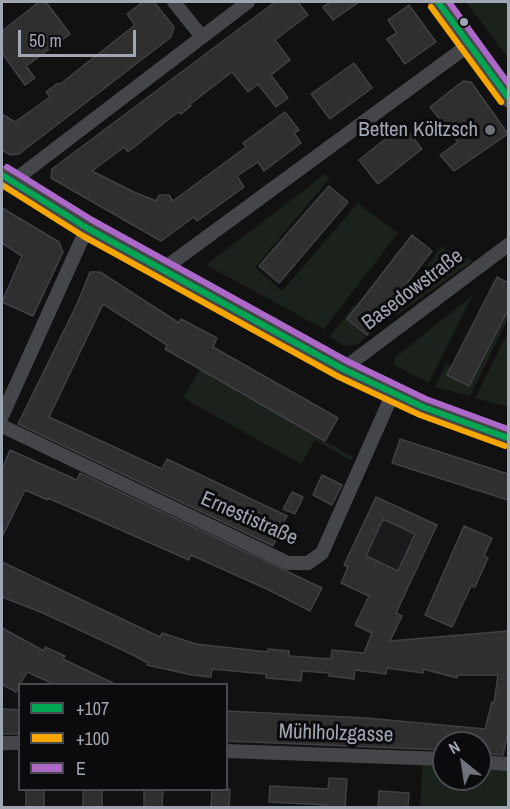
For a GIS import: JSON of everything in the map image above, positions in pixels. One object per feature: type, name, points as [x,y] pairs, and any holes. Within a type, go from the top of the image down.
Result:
[{"type":"main road","points":[[438,2],[508,97]]},
{"type":"street","points":[[174,2],[202,37]]},
{"type":"street","points":[[7,178],[38,162],[248,2]]},
{"type":"street","points":[[162,270],[470,44]]},
{"type":"street","points":[[7,178],[87,228],[343,369],[423,407],[508,438]]},
{"type":"street","points":[[2,416],[87,228]]},
{"type":"street","name":"Basedowstraße","points":[[343,369],[508,245]]},
{"type":"street","name":"Ernestistraße","points":[[2,426],[288,563],[308,563],[322,553],[393,393]]},
{"type":"street","points":[[2,743],[18,744]]},
{"type":"street","name":"Mühlholzgasse","points":[[228,751],[432,759]]},
{"type":"street","points":[[492,763],[508,764]]},
{"type":"shaded area","points":[[466,2],[508,2],[508,58]]},
{"type":"shaded area","points":[[325,174],[330,178],[255,267],[282,291],[358,203],[398,233],[324,329],[206,265]]},
{"type":"shaded area","points":[[441,247],[473,261],[397,315],[392,312]]},
{"type":"shaded area","points":[[473,295],[429,383],[394,365],[395,357]]},
{"type":"shaded area","points":[[354,305],[356,307],[347,319],[367,335],[358,344],[345,346],[329,337]]},
{"type":"shaded area","points":[[508,310],[508,319],[470,396],[435,387],[446,364],[451,366],[447,375],[469,386]]},
{"type":"shaded area","points":[[508,332],[508,407],[475,398]]},
{"type":"shaded area","points":[[200,369],[353,457],[352,461],[315,440],[301,464],[183,398]]},
{"type":"shaded area","points":[[376,497],[437,525],[405,593],[344,565]]},
{"type":"shaded area","points":[[423,760],[432,761],[432,791],[492,791],[492,766],[508,767],[508,807],[420,808]]},
{"type":"building","points":[[39,2],[46,2],[70,34],[26,66],[35,78],[25,85],[2,53],[2,31]]},
{"type":"building","points":[[143,2],[154,2],[174,27],[171,37],[19,154],[11,155],[2,150],[2,114],[15,122],[50,97],[46,92],[58,83],[59,85],[135,25],[127,14]]},
{"type":"building","points":[[275,2],[298,2],[308,15],[275,40],[290,60],[271,75],[288,98],[276,107],[258,84],[248,92],[232,72],[189,105],[191,106],[181,114],[179,112],[169,119],[128,152],[124,147],[92,171],[156,201],[159,195],[169,195],[173,201],[246,147],[243,143],[285,112],[299,130],[294,133],[301,143],[264,171],[258,162],[237,176],[244,187],[197,221],[194,217],[161,241],[51,178],[52,169]]},
{"type":"building","points":[[331,2],[359,2],[333,20],[323,7]]},
{"type":"building","points":[[409,5],[436,42],[405,64],[387,39],[397,33],[388,20]]},
{"type":"building","points":[[354,63],[372,88],[330,119],[311,94]]},
{"type":"building","points":[[463,81],[471,82],[508,134],[454,171],[440,155],[458,142],[430,107]]},
{"type":"building","points":[[403,125],[422,149],[378,184],[359,160]]},
{"type":"building","points":[[329,186],[348,202],[279,283],[259,266]]},
{"type":"building","points":[[2,208],[59,242],[63,252],[33,316],[2,302],[22,256],[2,243]]},
{"type":"building","points":[[412,235],[432,251],[367,335],[347,319]]},
{"type":"building","points":[[90,272],[100,272],[179,323],[181,319],[217,338],[213,347],[338,418],[325,441],[165,349],[167,345],[103,304],[49,417],[162,469],[167,459],[287,516],[273,546],[18,424],[77,304]]},
{"type":"building","points":[[497,277],[508,283],[508,310],[469,386],[447,375]]},
{"type":"building","points":[[400,439],[508,474],[508,500],[392,463]]},
{"type":"building","points":[[10,450],[77,480],[80,473],[322,588],[310,611],[191,555],[189,560],[25,490],[2,537],[2,470]]},
{"type":"building","points":[[322,475],[342,485],[332,505],[313,495]]},
{"type":"building","points":[[292,492],[303,497],[295,514],[283,509]]},
{"type":"building","points":[[376,497],[437,525],[396,613],[402,616],[390,641],[508,631],[508,732],[503,755],[492,754],[492,731],[432,731],[432,750],[228,741],[228,711],[366,718],[485,729],[492,702],[494,703],[498,675],[457,675],[457,678],[423,669],[423,673],[387,668],[386,674],[355,670],[354,679],[329,676],[330,673],[302,671],[301,681],[266,678],[266,674],[212,669],[211,677],[147,665],[148,663],[131,654],[43,613],[2,597],[2,562],[160,637],[162,633],[196,644],[268,652],[268,649],[289,651],[289,656],[331,659],[332,650],[364,653],[372,633],[355,625],[369,596],[341,583],[348,567],[344,565]],"holes":[[[383,519],[415,534],[398,571],[366,556]]]},
{"type":"building","points":[[464,526],[492,538],[484,556],[488,558],[475,587],[471,586],[452,627],[425,615]]},
{"type":"building","points":[[2,628],[44,651],[45,647],[65,656],[63,659],[113,683],[52,683],[27,672],[21,683],[18,683],[16,692],[2,684]]},
{"type":"building","points":[[2,709],[18,710],[18,734],[2,734]]},
{"type":"building","points":[[329,778],[347,779],[345,807],[269,802],[270,786],[328,789]]},
{"type":"building","points":[[230,789],[229,807],[211,807],[212,791]]},
{"type":"building","points":[[26,791],[44,791],[44,807],[26,807]]},
{"type":"building","points":[[83,791],[102,791],[102,807],[83,807]]},
{"type":"building","points":[[144,791],[163,791],[162,807],[144,807]]},
{"type":"building","points":[[379,791],[409,793],[408,807],[378,807]]},
{"type":"transit line","name":"+107","points":[[438,2],[508,97]]},
{"type":"transit line","name":"E","points":[[449,2],[508,83]]},
{"type":"transit line","name":"+100","points":[[431,7],[501,102]]},
{"type":"transit line","name":"E","points":[[7,167],[92,220],[347,361],[426,399],[508,429]]},
{"type":"transit line","name":"+107","points":[[2,175],[87,228],[343,369],[423,407],[508,438]]},
{"type":"transit line","name":"+100","points":[[2,185],[83,236],[339,377],[420,415],[505,446]]},
{"type":"place","name":"Betten Költzsch","points":[[490,130]]}]
